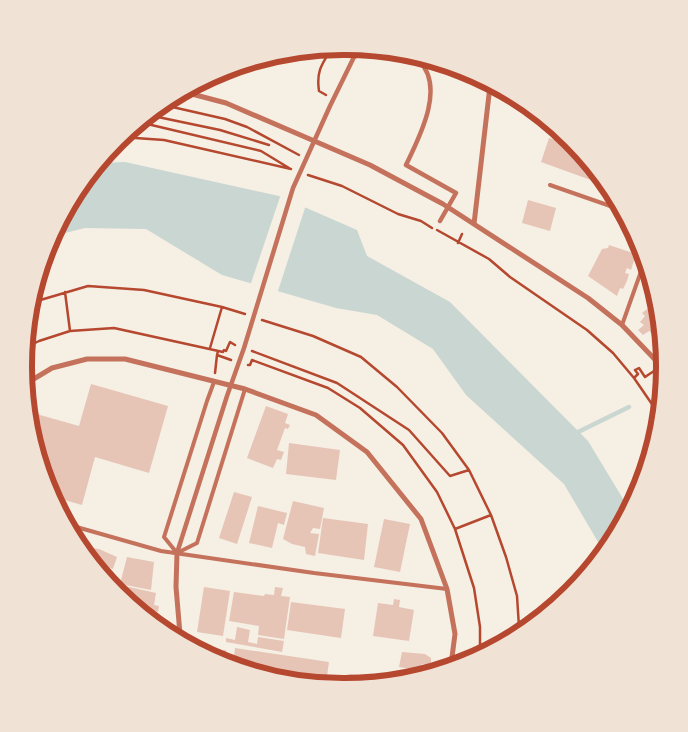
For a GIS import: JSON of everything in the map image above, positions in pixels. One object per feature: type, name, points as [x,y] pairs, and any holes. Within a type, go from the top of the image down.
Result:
[{"type":"street","points":[[180,631],[176,587],[177,553],[226,396],[244,348],[293,188],[333,99],[354,57],[358,55]]},
{"type":"street","points":[[422,64],[429,76],[429,112],[406,165],[456,193],[440,221]]},
{"type":"street","points":[[474,224],[489,91]]},
{"type":"street","points":[[192,94],[226,103],[370,165],[448,207],[588,298],[622,325],[656,360]]},
{"type":"street","points":[[33,380],[52,368],[87,359],[125,359],[244,389],[316,415],[368,452],[421,519],[447,589],[455,634],[452,658]]},
{"type":"lane","points":[[550,185],[612,207]]},
{"type":"lane","points":[[622,325],[641,272]]},
{"type":"lane","points":[[177,553],[164,537],[214,382]]},
{"type":"lane","points":[[177,553],[197,543],[244,389]]},
{"type":"lane","points":[[77,527],[161,551],[314,573],[447,589]]},
{"type":"path","points":[[328,55],[317,78],[319,90],[333,99]]},
{"type":"path","points":[[171,107],[226,119],[247,127],[307,159]]},
{"type":"path","points":[[157,117],[220,130],[269,144]]},
{"type":"path","points":[[148,124],[261,151],[291,169]]},
{"type":"path","points":[[133,138],[164,140],[300,172]]},
{"type":"path","points":[[308,175],[342,186],[398,214],[421,221]]},
{"type":"path","points":[[462,234],[458,243],[489,259],[510,277],[587,330],[613,353],[634,378],[653,406]]},
{"type":"path","points":[[39,300],[88,286],[144,290],[222,307],[250,316]]},
{"type":"path","points":[[65,292],[70,332]]},
{"type":"path","points":[[210,348],[222,307]]},
{"type":"path","points":[[258,319],[313,336],[361,357],[397,386],[442,433],[469,470],[491,515],[517,596],[519,624]]},
{"type":"path","points":[[33,344],[70,332],[114,328],[210,348],[230,359]]},
{"type":"path","points":[[218,353],[226,351],[230,342],[337,382],[409,430],[450,476],[469,470]]},
{"type":"path","points":[[214,382],[218,353]]},
{"type":"path","points":[[634,378],[638,374],[635,370],[639,368],[645,377],[656,371]]},
{"type":"path","points":[[455,529],[491,515]]},
{"type":"shaded area","points":[[125,162],[279,196],[357,230],[367,256],[450,302],[588,441],[624,501],[614,522],[599,544],[564,484],[466,395],[433,349],[377,315],[336,308],[222,275],[146,229],[85,228],[62,234],[85,193],[109,163]]},
{"type":"pier","points":[[281,194],[306,205],[277,294],[250,286]]},
{"type":"building","points":[[549,138],[559,141],[595,182],[541,162]]},
{"type":"building","points":[[528,200],[556,208],[550,231],[522,223]]},
{"type":"building","points":[[609,245],[634,253],[635,256],[631,270],[627,268],[625,273],[629,274],[627,281],[623,289],[620,288],[617,296],[588,276],[602,249],[608,248]]},
{"type":"building","points":[[650,307],[653,335],[649,331],[643,335],[638,330],[644,325],[640,322],[645,316],[642,313]]},
{"type":"building","points":[[91,384],[168,406],[149,473],[95,457],[82,505],[63,500],[43,447],[36,414],[79,426]]},
{"type":"building","points":[[266,406],[288,414],[285,423],[290,425],[288,429],[285,428],[277,450],[284,452],[281,460],[277,459],[273,468],[247,458]]},
{"type":"building","points":[[289,443],[340,450],[336,480],[286,474]]},
{"type":"building","points":[[234,492],[252,497],[237,544],[219,538]]},
{"type":"building","points":[[293,501],[324,508],[320,529],[313,528],[310,533],[319,534],[315,556],[306,554],[305,547],[292,544],[283,539]]},
{"type":"building","points":[[258,506],[287,513],[284,525],[278,523],[272,548],[249,543]]},
{"type":"building","points":[[323,518],[368,524],[364,560],[318,553]]},
{"type":"building","points":[[384,519],[410,524],[400,572],[374,567]]},
{"type":"building","points":[[91,548],[117,557],[113,569],[106,567]]},
{"type":"building","points":[[127,557],[154,562],[151,590],[123,585],[120,582]]},
{"type":"building","points":[[125,587],[156,593],[154,605],[159,606],[158,612],[152,611]]},
{"type":"building","points":[[204,587],[230,591],[223,636],[197,632]]},
{"type":"building","points":[[275,587],[283,588],[281,596],[290,597],[284,639],[258,635],[259,626],[229,621],[234,592],[264,596],[265,594],[274,595]]},
{"type":"building","points":[[394,599],[400,600],[399,607],[414,610],[409,641],[373,636],[378,603],[393,605]]},
{"type":"building","points":[[291,602],[345,609],[341,638],[287,630]]},
{"type":"building","points":[[237,627],[250,630],[248,642],[257,644],[258,637],[284,641],[282,652],[226,642],[226,638],[235,640]]},
{"type":"building","points":[[235,648],[329,662],[327,677],[283,672],[234,657]]},
{"type":"building","points":[[226,650],[226,654],[218,651]]},
{"type":"building","points":[[402,652],[425,654],[431,658],[431,665],[422,664],[421,668],[414,670],[399,667]]},
{"type":"building","points":[[349,674],[370,676],[364,677],[348,678]]},
{"type":"waterway","points":[[574,434],[629,407]]}]
